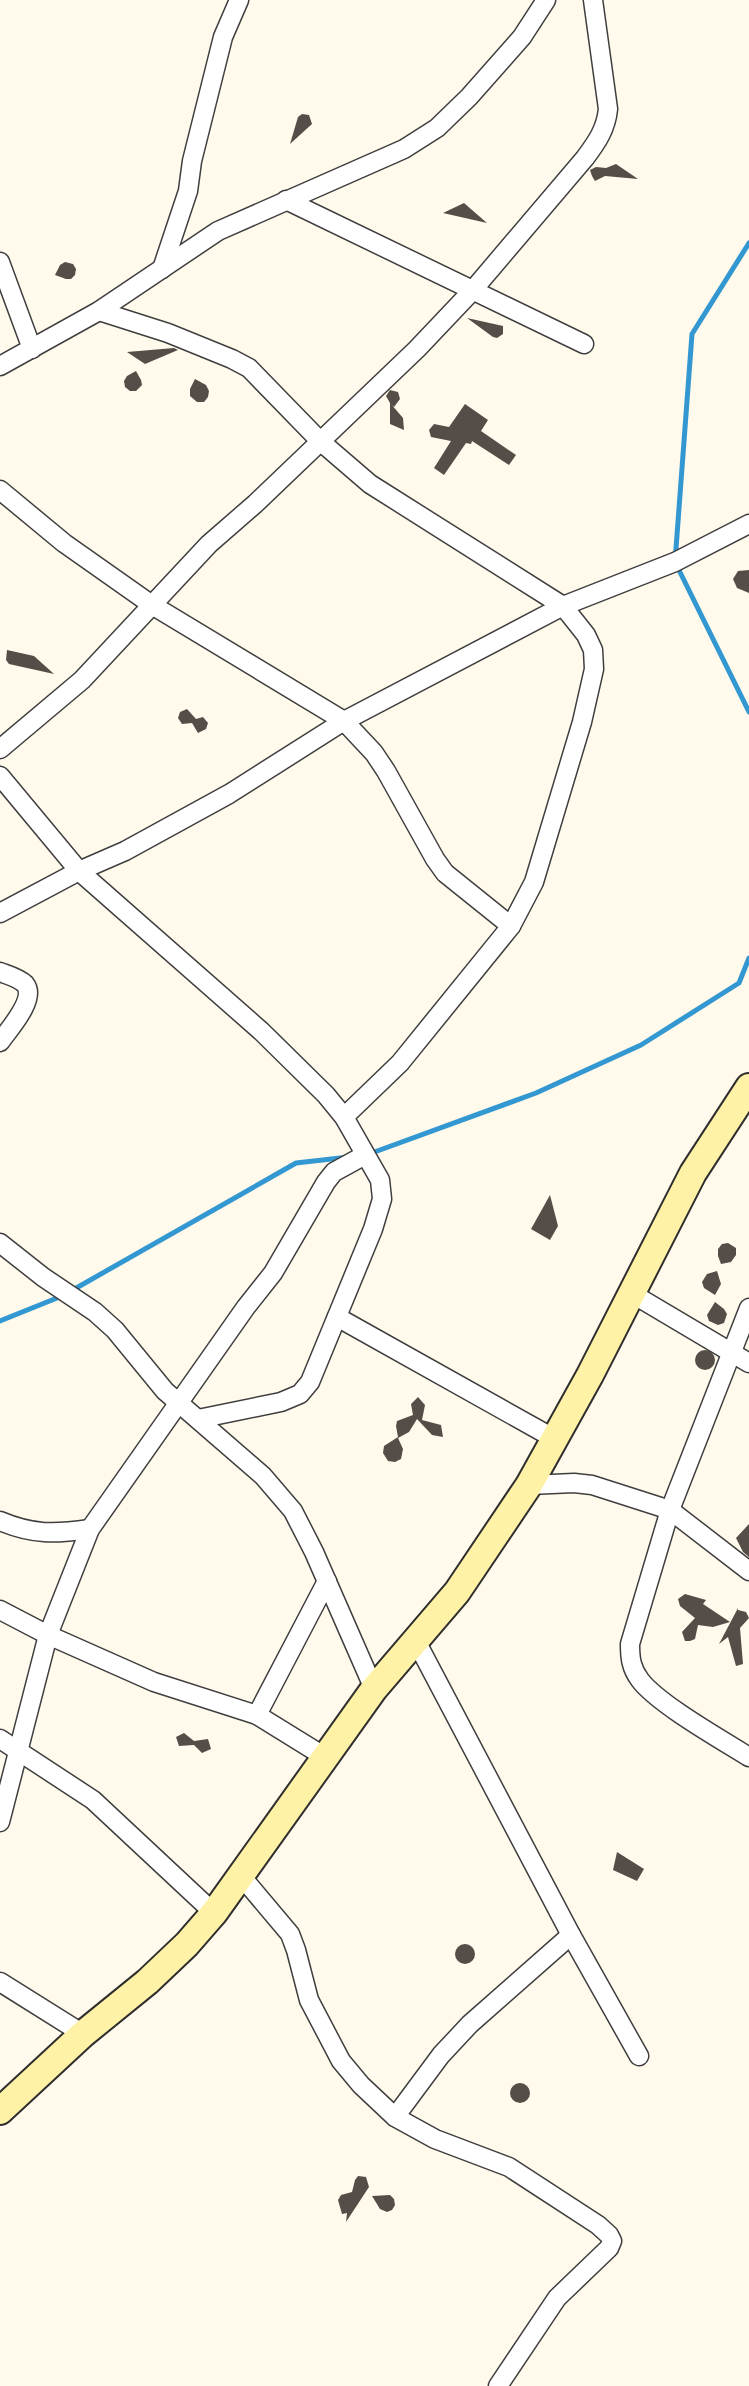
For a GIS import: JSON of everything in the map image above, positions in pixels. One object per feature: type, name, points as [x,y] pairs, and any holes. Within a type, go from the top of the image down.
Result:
[{"type":"main road","points":[[0,2112],[83,2034],[147,1982],[187,1944],[242,1877],[374,1689],[457,1592],[529,1485],[693,1173],[749,1087]]},
{"type":"street","points":[[162,269],[188,191],[192,161],[223,37],[239,0]]},
{"type":"street","points":[[0,366],[99,311],[218,231],[404,149],[437,128],[469,97],[522,37],[546,0]]},
{"type":"street","points":[[0,749],[82,680],[209,544],[255,504],[417,349],[472,291],[600,139],[607,122],[608,109],[593,0]]},
{"type":"street","points":[[286,200],[584,344]]},
{"type":"street","points":[[0,262],[32,349]]},
{"type":"street","points":[[99,311],[168,333],[248,368],[320,441],[370,484],[563,606],[586,635],[593,650],[594,669],[582,722],[534,882],[511,926],[400,1063],[344,1116]]},
{"type":"street","points":[[0,490],[84,558],[152,605],[344,721],[386,771],[445,873],[511,926]]},
{"type":"street","points":[[0,913],[79,871],[125,851],[229,794],[344,721],[563,606],[674,562],[749,524]]},
{"type":"street","points":[[0,776],[79,871],[261,1031],[326,1095],[344,1116],[380,1180],[382,1199],[373,1229],[310,1382],[300,1394],[281,1402],[198,1419]]},
{"type":"street","points":[[0,972],[21,981],[28,993],[24,1008],[0,1042]]},
{"type":"street","points":[[0,1822],[48,1635],[90,1530],[246,1307],[273,1273],[326,1182],[334,1172],[365,1155]]},
{"type":"street","points":[[0,1243],[43,1277],[95,1312],[115,1330],[156,1382],[263,1476],[293,1511],[374,1689]]},
{"type":"street","points":[[631,1293],[749,1363]]},
{"type":"street","points":[[749,1308],[670,1510],[630,1644],[630,1662],[640,1681],[663,1701],[749,1757]]},
{"type":"street","points":[[337,1317],[555,1439]]},
{"type":"street","points":[[529,1485],[592,1485],[670,1510],[749,1571]]},
{"type":"street","points":[[0,1521],[21,1530],[45,1533],[90,1530]]},
{"type":"street","points":[[257,1715],[327,1581]]},
{"type":"street","points":[[0,1610],[48,1635],[154,1682],[257,1715],[325,1756]]},
{"type":"street","points":[[416,1641],[571,1935],[639,2056]]},
{"type":"street","points":[[0,1739],[93,1800],[214,1913]]},
{"type":"street","points":[[242,1877],[290,1934],[309,2000],[341,2062],[361,2085],[396,2117],[435,2139],[509,2167],[609,2235],[612,2241],[609,2248],[557,2298],[498,2386]]},
{"type":"street","points":[[396,2117],[441,2055],[470,2024],[571,1935]]},
{"type":"street","points":[[0,1982],[83,2034]]},
{"type":"building","points":[[302,114],[309,115],[312,124],[290,144],[298,117]]},
{"type":"building","points":[[616,164],[638,179],[605,176],[595,181],[590,170]]},
{"type":"building","points":[[464,203],[487,223],[443,213]]},
{"type":"building","points":[[65,262],[73,264],[76,269],[71,279],[55,275],[60,265]]},
{"type":"building","points":[[467,318],[503,326],[503,334],[497,338],[493,337]]},
{"type":"building","points":[[174,348],[178,350],[145,364],[127,352]]},
{"type":"building","points":[[136,371],[142,385],[136,391],[130,391],[125,387],[124,381]]},
{"type":"building","points":[[195,379],[206,385],[209,391],[204,402],[197,402],[190,396]]},
{"type":"building","points":[[390,390],[398,392],[400,399],[394,407],[391,404],[403,418],[404,430],[390,424],[390,403],[386,396]]},
{"type":"building","points":[[465,404],[488,420],[481,431],[516,455],[509,465],[472,441],[471,444],[466,443],[444,475],[434,468],[451,441],[431,437],[429,430],[434,424],[449,427]]},
{"type":"building","points":[[749,570],[749,593],[737,588],[733,579],[738,571]]},
{"type":"building","points":[[7,650],[34,656],[54,674],[9,664],[6,660]]},
{"type":"building","points":[[187,709],[196,719],[203,717],[208,723],[206,729],[198,733],[192,723],[182,724],[178,718],[180,712]]},
{"type":"building","points":[[550,1195],[558,1226],[550,1240],[531,1229]]},
{"type":"building","points":[[728,1243],[736,1248],[736,1255],[731,1262],[721,1264],[718,1249],[722,1244]]},
{"type":"building","points":[[717,1271],[721,1284],[715,1295],[704,1288],[702,1282],[707,1274]]},
{"type":"building","points":[[715,1302],[727,1314],[724,1323],[718,1325],[709,1321],[707,1315]]},
{"type":"building","points":[[705,1350],[712,1353],[715,1360],[712,1367],[705,1370],[698,1367],[695,1360],[698,1353]]},
{"type":"building","points":[[418,1397],[425,1405],[422,1420],[441,1425],[443,1437],[432,1435],[417,1419],[409,1432],[398,1438],[403,1449],[401,1459],[388,1461],[383,1453],[384,1446],[398,1437],[397,1421],[413,1415],[411,1404]]},
{"type":"building","points":[[749,1524],[749,1557],[743,1552],[736,1538]]},
{"type":"building","points":[[685,1594],[706,1600],[703,1604],[730,1622],[713,1627],[698,1625],[695,1639],[685,1641],[682,1632],[695,1618],[680,1606],[678,1599]]},
{"type":"building","points":[[738,1608],[746,1612],[749,1618],[740,1628],[743,1664],[736,1666],[728,1637],[719,1644]]},
{"type":"building","points":[[184,1733],[194,1741],[208,1739],[211,1749],[202,1753],[194,1745],[179,1746],[176,1737]]},
{"type":"building","points":[[617,1852],[644,1869],[637,1881],[613,1870]]},
{"type":"building","points":[[465,1944],[472,1947],[475,1954],[472,1961],[465,1964],[458,1961],[455,1954],[458,1947]]},
{"type":"building","points":[[516,2083],[524,2083],[530,2093],[524,2103],[516,2103],[510,2097],[510,2089]]},
{"type":"building","points":[[358,2176],[366,2177],[369,2187],[346,2222],[347,2213],[342,2214],[338,2200],[341,2195],[352,2192]]},
{"type":"building","points":[[390,2195],[395,2205],[387,2212],[380,2209],[372,2196]]},
{"type":"waterway","points":[[749,243],[692,334],[675,562],[749,712]]},
{"type":"waterway","points":[[369,1154],[536,1093],[641,1045],[739,983],[749,958]]},
{"type":"waterway","points":[[71,1291],[296,1163],[349,1157]]},
{"type":"waterway","points":[[0,1321],[62,1296]]}]
